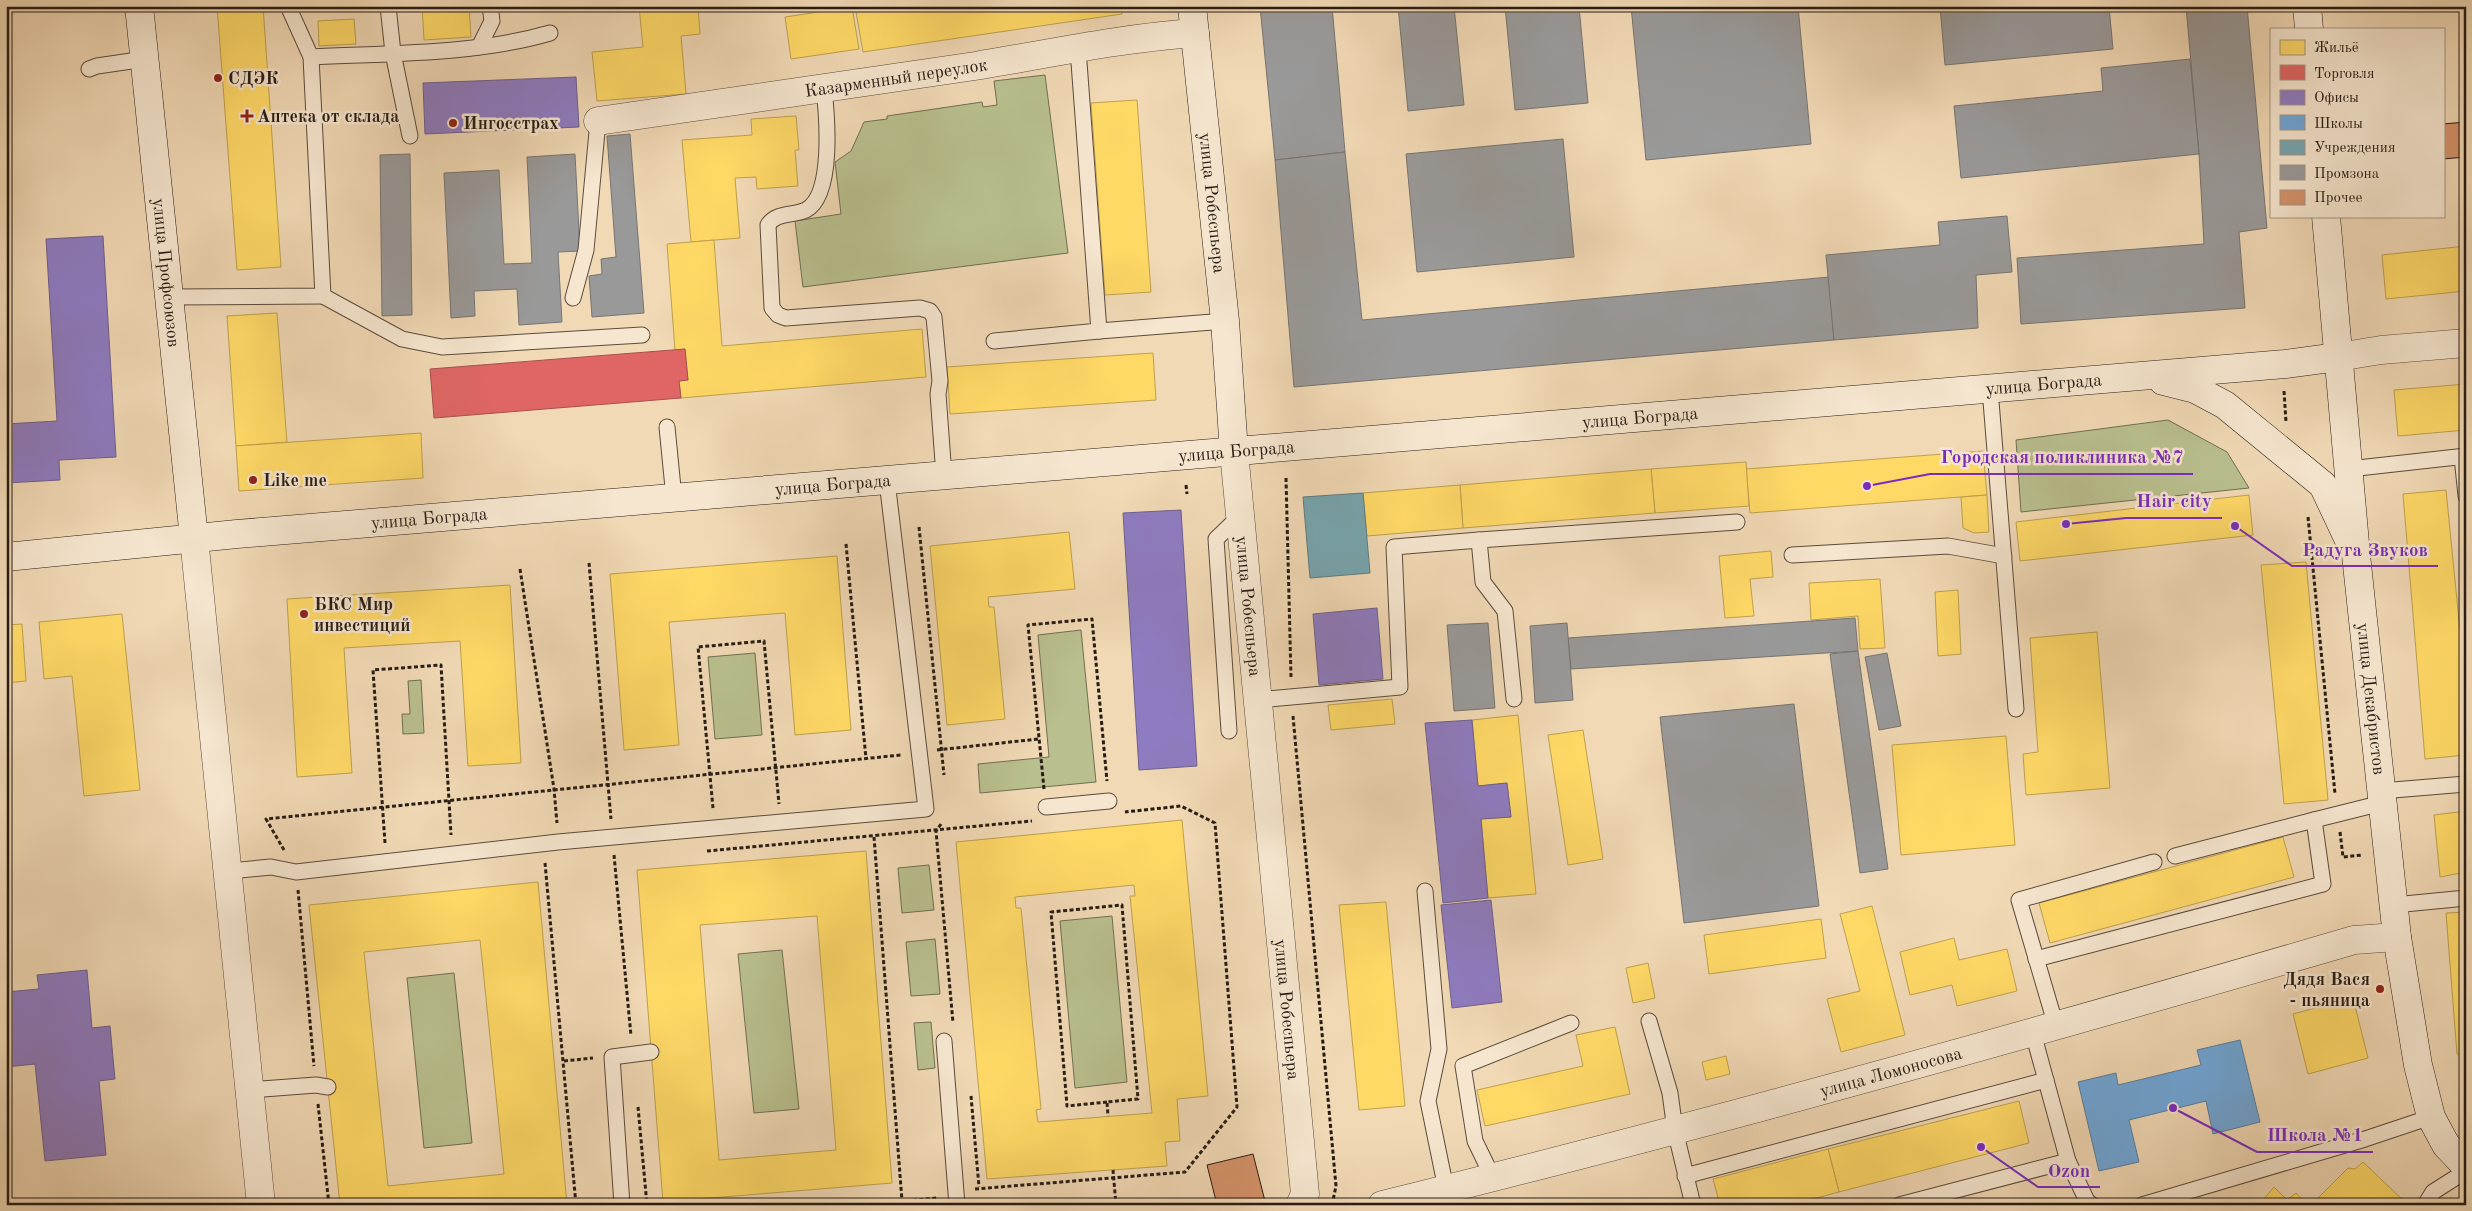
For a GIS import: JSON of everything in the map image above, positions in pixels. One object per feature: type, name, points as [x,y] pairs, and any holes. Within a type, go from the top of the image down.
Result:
[{"type":"street","name":"улица Профсоюзов","points":[[140,6],[229,871],[261,1205]]},
{"type":"street","points":[[2307,6],[2309,28]]},
{"type":"street","name":"Казарменный переулок","points":[[598,121],[1078,50],[1150,36],[1194,19]]},
{"type":"street","name":"улица Робеспьера","points":[[1194,19],[1305,1194],[1300,1205]]},
{"type":"street","name":"улица Декабристов","points":[[2326,218],[2356,555],[2397,937],[2418,1065],[2431,1118],[2446,1146],[2466,1166]]},
{"type":"street","name":"улица Бограда","points":[[6,557],[194,538],[2285,364],[2381,350],[2466,343]]},
{"type":"street","points":[[2145,376],[2195,389],[2225,405],[2323,485],[2356,555]]},
{"type":"street","name":"улица Ломоносова","points":[[1382,1205],[1675,1130],[2044,1029],[2354,940],[2397,937]]},
{"type":"lane","points":[[288,6],[310,57],[323,296]]},
{"type":"lane","points":[[388,6],[393,53],[410,136]]},
{"type":"lane","points":[[479,47],[492,21],[490,6]]},
{"type":"lane","points":[[310,57],[479,47],[516,43],[550,33]]},
{"type":"lane","points":[[1078,50],[1099,331]]},
{"type":"lane","points":[[89,69],[97,66],[145,59]]},
{"type":"lane","points":[[824,89],[828,134],[821,193],[810,207],[804,211],[777,216],[768,225],[772,308],[778,315],[786,318],[920,308],[930,311],[934,317],[940,381],[938,394],[944,476]]},
{"type":"lane","points":[[573,298],[586,250],[598,121]]},
{"type":"lane","points":[[169,297],[323,296],[402,339],[442,347],[642,335]]},
{"type":"lane","points":[[994,340],[1224,321]]},
{"type":"lane","points":[[1990,389],[2016,709]]},
{"type":"lane","points":[[667,427],[674,498]]},
{"type":"lane","points":[[2349,469],[2464,457],[2466,496]]},
{"type":"lane","points":[[229,871],[271,867],[296,872],[558,842],[926,809],[887,480]]},
{"type":"lane","points":[[1229,731],[1216,539],[1240,516]]},
{"type":"lane","points":[[1258,700],[1400,687],[1394,547],[1737,522]]},
{"type":"lane","points":[[1479,540],[1483,582],[1506,612],[1514,699]]},
{"type":"lane","points":[[1792,555],[1948,546],[2004,556]]},
{"type":"lane","points":[[2175,856],[2314,820],[2381,797],[2466,784]]},
{"type":"lane","points":[[1046,807],[1109,801]]},
{"type":"lane","points":[[2036,959],[2323,884],[2314,820]]},
{"type":"lane","points":[[2092,1205],[2087,1201],[2068,1161],[2046,1080],[2044,1029],[2036,959],[2019,900],[2154,862]]},
{"type":"lane","points":[[1424,891],[1439,1049],[1428,1101],[1446,1189]]},
{"type":"lane","points":[[2394,906],[2466,898]]},
{"type":"lane","points":[[1649,1021],[1670,1093],[1675,1130],[1693,1205]]},
{"type":"lane","points":[[1492,1176],[1475,1140],[1463,1066],[1571,1023]]},
{"type":"lane","points":[[944,1041],[957,1200]]},
{"type":"lane","points":[[622,1205],[612,1057],[652,1052]]},
{"type":"lane","points":[[1685,1176],[2046,1080]]},
{"type":"lane","points":[[249,1090],[322,1086]]},
{"type":"lane","points":[[2142,1205],[2431,1118]]},
{"type":"lane","points":[[1899,1205],[2068,1161]]},
{"type":"lane","points":[[2425,1205],[2433,1192],[2466,1171]]},
{"type":"path","points":[[2284,390],[2287,424]]},
{"type":"path","points":[[1286,478],[1292,698],[1336,1186],[1332,1205]]},
{"type":"path","points":[[1186,485],[1187,494]]},
{"type":"path","points":[[2307,514],[2343,857],[2365,854]]},
{"type":"path","points":[[919,527],[945,777]]},
{"type":"path","points":[[846,544],[866,759]]},
{"type":"path","points":[[589,563],[607,784],[633,1054]]},
{"type":"path","points":[[520,569],[554,789],[558,842],[545,864],[576,1205]]},
{"type":"path","points":[[1046,807],[1028,625],[1092,619],[1109,801]]},
{"type":"path","points":[[718,850],[698,647],[764,641],[774,766],[784,844]]},
{"type":"path","points":[[387,861],[373,670],[441,665],[448,802],[453,855]]},
{"type":"path","points":[[329,1205],[322,1086],[296,872],[266,819],[448,802],[774,766],[866,759],[1038,739]]},
{"type":"path","points":[[861,1205],[902,1201],[957,1200],[979,1187],[1185,1172],[1238,1107],[1215,823],[1181,806],[1123,812]]},
{"type":"path","points":[[944,819],[936,830],[953,1025]]},
{"type":"path","points":[[902,1201],[874,837],[1034,821]]},
{"type":"path","points":[[1122,905],[1138,1099],[1107,1102],[1067,1106],[1051,912],[1122,905]]},
{"type":"path","points":[[564,1061],[612,1057]]},
{"type":"path","points":[[970,1092],[979,1187]]},
{"type":"path","points":[[637,1101],[646,1205]]},
{"type":"path","points":[[1107,1102],[1108,1116]]},
{"type":"path","points":[[1113,1170],[1116,1205]]},
{"type":"green space","points":[[1045,75],[1068,253],[803,287],[795,221],[841,214],[835,162],[851,151],[864,122],[887,119],[887,116],[982,102],[983,107],[997,105],[994,81]]},
{"type":"green space","points":[[2168,420],[2227,452],[2249,488],[2021,512],[2016,440]]},
{"type":"green space","points":[[1081,630],[1096,782],[980,793],[978,764],[1049,757],[1038,635]]},
{"type":"green space","points":[[755,653],[762,735],[715,739],[708,657]]},
{"type":"green space","points":[[421,680],[424,733],[403,734],[402,714],[410,714],[408,681]]},
{"type":"green space","points":[[929,865],[934,910],[902,913],[898,868]]},
{"type":"green space","points":[[1112,916],[1127,1082],[1075,1088],[1060,921]]},
{"type":"green space","points":[[935,939],[940,994],[911,996],[906,942]]},
{"type":"green space","points":[[782,950],[799,1109],[754,1113],[738,954]]},
{"type":"green space","points":[[454,973],[472,1143],[424,1148],[407,978]]},
{"type":"green space","points":[[931,1022],[935,1068],[918,1070],[914,1023]]},
{"type":"building: Жильё","points":[[217,6],[263,6],[281,267],[237,270]]},
{"type":"building: Жильё","points":[[422,6],[469,6],[471,37],[424,40]]},
{"type":"building: Жильё","points":[[639,6],[698,6],[700,34],[681,36],[686,94],[597,101],[592,52],[643,47]]},
{"type":"building: Жильё","points":[[855,6],[1121,6],[1122,14],[863,52]]},
{"type":"building: Жильё","points":[[852,7],[859,49],[791,59],[785,17]]},
{"type":"building: Жильё","points":[[354,19],[356,44],[319,46],[318,21]]},
{"type":"building: Жильё","points":[[1137,100],[1151,292],[1105,295],[1091,103]]},
{"type":"building: Жильё","points":[[796,116],[799,150],[795,150],[798,186],[757,189],[756,177],[735,178],[740,238],[691,242],[682,140],[752,135],[751,119]]},
{"type":"building: Жильё","points":[[714,240],[722,346],[922,329],[926,377],[681,398],[679,381],[688,380],[685,349],[675,350],[667,244]]},
{"type":"building: Жильё","points":[[2466,246],[2466,291],[2386,299],[2382,255]]},
{"type":"building: Жильё","points":[[277,313],[287,442],[236,446],[227,316]]},
{"type":"building: Жильё","points":[[1153,353],[1156,400],[950,414],[947,367]]},
{"type":"building: Жильё","points":[[2466,384],[2466,430],[2398,436],[2394,390]]},
{"type":"building: Жильё","points":[[421,433],[423,478],[239,491],[236,446]]},
{"type":"building: Жильё","points":[[1983,451],[1987,495],[1750,513],[1746,469]]},
{"type":"building: Жильё","points":[[1746,462],[1749,506],[1655,513],[1651,469]]},
{"type":"building: Жильё","points":[[1651,469],[1655,513],[1463,528],[1460,485]]},
{"type":"building: Жильё","points":[[1460,485],[1463,528],[1367,536],[1363,493]]},
{"type":"building: Жильё","points":[[2446,490],[2466,691],[2466,755],[2425,759],[2403,494]]},
{"type":"building: Жильё","points":[[1987,495],[1989,532],[1974,533],[1963,528],[1961,497]]},
{"type":"building: Жильё","points":[[2249,495],[2253,535],[2020,561],[2016,522]]},
{"type":"building: Жильё","points":[[1069,532],[1075,589],[988,597],[989,607],[994,607],[1005,719],[947,725],[930,546]]},
{"type":"building: Жильё","points":[[1771,551],[1773,577],[1750,579],[1754,616],[1725,618],[1719,556]]},
{"type":"building: Жильё","points":[[837,556],[851,730],[795,735],[785,613],[669,622],[679,745],[624,750],[610,574]]},
{"type":"building: Жильё","points":[[2306,562],[2328,800],[2284,804],[2261,565]]},
{"type":"building: Жильё","points":[[1880,579],[1885,648],[1860,649],[1858,616],[1811,620],[1809,583]]},
{"type":"building: Жильё","points":[[510,585],[521,763],[468,766],[460,641],[344,648],[352,773],[297,777],[287,599]]},
{"type":"building: Жильё","points":[[1958,590],[1961,654],[1938,656],[1935,592]]},
{"type":"building: Жильё","points":[[122,614],[140,790],[84,796],[72,676],[44,679],[39,622]]},
{"type":"building: Жильё","points":[[22,624],[26,681],[6,683],[6,625]]},
{"type":"building: Жильё","points":[[2097,632],[2110,788],[2026,795],[2023,754],[2038,752],[2030,638]]},
{"type":"building: Жильё","points":[[1392,699],[1395,724],[1331,730],[1328,705]]},
{"type":"building: Жильё","points":[[1518,715],[1536,894],[1488,898],[1481,819],[1511,817],[1507,783],[1478,786],[1472,720]]},
{"type":"building: Жильё","points":[[1583,730],[1603,859],[1568,865],[1548,735]]},
{"type":"building: Жильё","points":[[2006,736],[2015,845],[1901,855],[1892,745]]},
{"type":"building: Жильё","points":[[2466,811],[2466,872],[2440,877],[2434,815]]},
{"type":"building: Жильё","points":[[1182,820],[1208,1096],[1177,1099],[1180,1141],[1165,1142],[1167,1166],[987,1179],[956,842]],"holes":[[[1134,885],[1135,896],[1130,896],[1152,1113],[1038,1122],[1036,1110],[1041,1109],[1021,908],[1016,908],[1015,897]]]},
{"type":"building: Жильё","points":[[2283,837],[2294,877],[2050,943],[2039,903]]},
{"type":"building: Жильё","points":[[866,851],[892,1183],[663,1202],[637,870]],"holes":[[[817,916],[836,1150],[719,1160],[700,925]]]},
{"type":"building: Жильё","points":[[538,882],[567,1205],[340,1205],[309,905]],"holes":[[[480,940],[504,1174],[388,1186],[364,952]]]},
{"type":"building: Жильё","points":[[1386,902],[1405,1106],[1359,1110],[1339,905]]},
{"type":"building: Жильё","points":[[1872,906],[1905,1035],[1841,1052],[1827,999],[1860,991],[1840,914]]},
{"type":"building: Жильё","points":[[2466,912],[2466,1054],[2457,1054],[2446,913]]},
{"type":"building: Жильё","points":[[1821,919],[1826,958],[1709,974],[1704,935]]},
{"type":"building: Жильё","points":[[1954,938],[1959,960],[2007,949],[2017,991],[1957,1006],[1952,985],[1910,995],[1900,952]]},
{"type":"building: Жильё","points":[[1648,963],[1655,998],[1633,1003],[1626,968]]},
{"type":"building: Жильё","points":[[2353,998],[2368,1058],[2308,1074],[2293,1014]]},
{"type":"building: Жильё","points":[[1615,1027],[1630,1094],[1485,1126],[1477,1090],[1583,1066],[1576,1035]]},
{"type":"building: Жильё","points":[[1726,1056],[1730,1074],[1706,1080],[1702,1062]]},
{"type":"building: Жильё","points":[[2019,1101],[2029,1143],[1839,1192],[1828,1149]]},
{"type":"building: Жильё","points":[[1828,1149],[1839,1192],[1790,1205],[1720,1205],[1713,1179]]},
{"type":"building: Жильё","points":[[2363,1162],[2408,1205],[2311,1205],[2348,1168],[2355,1169]]},
{"type":"building: Жильё","points":[[2274,1187],[2287,1200],[2296,1193],[2307,1205],[2259,1205]]},
{"type":"building: Торговля","points":[[685,349],[688,380],[679,381],[681,398],[434,418],[430,369]]},
{"type":"building: Офисы","points":[[576,77],[579,127],[425,134],[423,83]]},
{"type":"building: Офисы","points":[[103,236],[116,457],[59,460],[60,480],[6,483],[6,424],[57,421],[46,239]]},
{"type":"building: Офисы","points":[[1181,510],[1197,766],[1139,770],[1123,513]]},
{"type":"building: Офисы","points":[[1377,608],[1383,679],[1319,685],[1313,614]]},
{"type":"building: Офисы","points":[[1472,720],[1478,786],[1507,783],[1511,817],[1481,819],[1488,898],[1443,903],[1425,723]]},
{"type":"building: Офисы","points":[[1491,900],[1502,1002],[1452,1008],[1441,905]]},
{"type":"building: Офисы","points":[[87,970],[92,1028],[110,1026],[115,1079],[99,1081],[106,1155],[45,1161],[35,1064],[6,1067],[6,992],[39,989],[37,975]]},
{"type":"building: Школы","points":[[2240,1040],[2260,1122],[2213,1134],[2206,1101],[2129,1120],[2139,1162],[2099,1171],[2078,1082],[2116,1073],[2118,1085],[2201,1065],[2197,1050]]},
{"type":"building: Учреждения","points":[[1363,493],[1370,573],[1310,578],[1303,497]]},
{"type":"building: Промзона","points":[[1260,6],[1332,6],[1345,152],[1275,160]]},
{"type":"building: Промзона","points":[[1398,6],[1454,6],[1464,105],[1408,111]]},
{"type":"building: Промзона","points":[[1505,6],[1579,6],[1588,103],[1515,110]]},
{"type":"building: Промзона","points":[[1631,6],[1798,6],[1811,144],[1646,160]]},
{"type":"building: Промзона","points":[[1940,6],[2109,6],[2113,49],[1945,65]]},
{"type":"building: Промзона","points":[[2186,6],[2247,6],[2267,228],[2239,232],[2245,308],[2021,324],[2017,258],[2204,244],[2199,154]]},
{"type":"building: Промзона","points":[[2190,59],[2199,154],[1961,178],[1954,106],[2103,91],[2101,68]]},
{"type":"building: Промзона","points":[[630,134],[644,313],[592,317],[589,276],[602,274],[601,259],[616,257],[607,136]]},
{"type":"building: Промзона","points":[[1563,139],[1574,257],[1417,272],[1406,154]]},
{"type":"building: Промзона","points":[[1345,152],[1362,320],[1829,277],[1834,340],[1294,387],[1275,160]]},
{"type":"building: Промзона","points":[[410,154],[412,315],[382,316],[380,155]]},
{"type":"building: Промзона","points":[[575,154],[580,251],[558,252],[562,322],[519,325],[517,289],[474,291],[475,316],[451,318],[444,173],[499,170],[504,264],[532,263],[527,157]]},
{"type":"building: Промзона","points":[[2007,216],[2012,272],[1976,275],[1978,328],[1834,340],[1826,255],[1940,245],[1938,222]]},
{"type":"building: Промзона","points":[[1855,618],[1858,651],[1571,669],[1568,638]]},
{"type":"building: Промзона","points":[[1488,623],[1495,708],[1454,711],[1447,625]]},
{"type":"building: Промзона","points":[[1567,623],[1573,700],[1535,703],[1530,626]]},
{"type":"building: Промзона","points":[[1858,651],[1888,869],[1860,873],[1830,654]]},
{"type":"building: Промзона","points":[[1887,653],[1901,726],[1879,730],[1865,657]]},
{"type":"building: Промзона","points":[[1794,704],[1819,906],[1684,923],[1660,717]]},
{"type":"building: Прочее","points":[[2466,122],[2466,157],[2444,159],[2444,124]]},
{"type":"building: Прочее","points":[[1253,1154],[1266,1205],[1217,1205],[1207,1165]]},
{"type":"place","name":"СДЭК","points":[[218,78]]},
{"type":"place","name":"Аптека от склада","points":[[247,116]]},
{"type":"place","name":"Ингосстрах","points":[[453,123]]},
{"type":"place","name":"Like me","points":[[253,480]]},
{"type":"place","name":"Городская поликлиника №7","points":[[1867,486]]},
{"type":"place","name":"Hair city","points":[[2066,524]]},
{"type":"place","name":"Радуга Звуков","points":[[2235,526]]},
{"type":"place","name":"БКС Мир инвестиций","points":[[304,614]]},
{"type":"place","name":"Дядя Вася - пьяница","points":[[2380,989]]},
{"type":"place","name":"Школа №1","points":[[2173,1108]]},
{"type":"place","name":"Ozon","points":[[1981,1147]]}]
